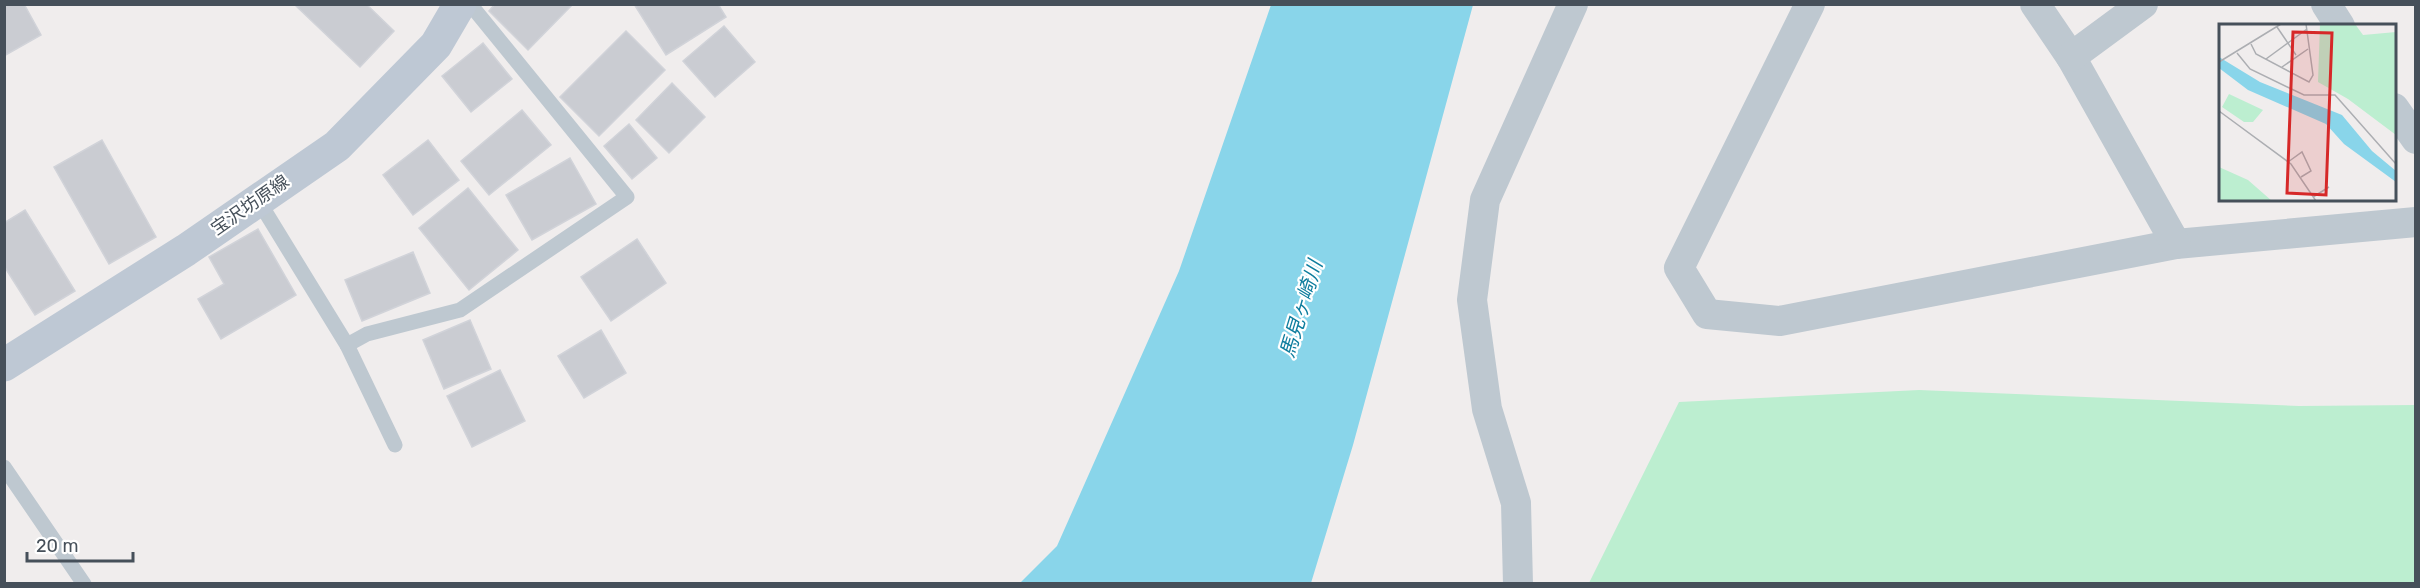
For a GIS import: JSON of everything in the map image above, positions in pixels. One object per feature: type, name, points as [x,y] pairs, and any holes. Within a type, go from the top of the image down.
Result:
[{"type":"main road","name":"宝沢坊原線","points":[[4,365],[186,250],[337,146],[436,45],[460,4]]},
{"type":"street","points":[[1518,584],[1516,503],[1487,409],[1472,300],[1485,200],[1573,4]]},
{"type":"street","points":[[1810,4],[1679,268],[1707,314],[1780,321],[2176,244],[2415,222]]},
{"type":"street","points":[[2035,4],[2071,57],[2176,244]]},
{"type":"street","points":[[2071,57],[2143,4]]},
{"type":"street","points":[[2326,4],[2339,24]]},
{"type":"street","points":[[2396,111],[2415,139]]},
{"type":"lane","points":[[347,345],[368,334],[460,310],[627,197],[470,4]]},
{"type":"lane","points":[[258,200],[347,345],[395,445]]},
{"type":"lane","points":[[4,467],[84,584]]},
{"type":"green space","points":[[1919,390],[2299,406],[2415,405],[2415,583],[1589,583],[1679,402]]},
{"type":"water","name":"馬見ヶ崎川","points":[[1271,5],[1473,5],[1353,445],[1311,583],[1020,583],[1057,546],[1179,271]]},
{"type":"building","points":[[4,4],[24,4],[41,35],[4,56]]},
{"type":"building","points":[[294,4],[366,4],[394,31],[360,67]]},
{"type":"building","points":[[495,4],[573,4],[528,50],[489,11]]},
{"type":"building","points":[[634,4],[718,4],[726,17],[666,55]]},
{"type":"building","points":[[724,26],[755,62],[715,97],[683,61]]},
{"type":"building","points":[[626,31],[665,70],[599,136],[560,97]]},
{"type":"building","points":[[483,43],[512,79],[471,112],[442,76]]},
{"type":"building","points":[[672,83],[705,117],[669,153],[636,120]]},
{"type":"building","points":[[522,110],[551,145],[489,195],[461,161]]},
{"type":"building","points":[[629,124],[657,158],[632,179],[604,146]]},
{"type":"building","points":[[102,140],[156,237],[109,264],[54,167]]},
{"type":"building","points":[[428,140],[459,180],[413,215],[383,175]]},
{"type":"building","points":[[570,158],[596,204],[532,240],[506,195]]},
{"type":"building","points":[[468,188],[518,250],[469,290],[419,228]]},
{"type":"building","points":[[25,210],[75,291],[35,315],[4,266],[4,223]]},
{"type":"building","points":[[258,229],[296,295],[221,339],[198,299],[224,284],[209,257]]},
{"type":"building","points":[[637,239],[666,283],[611,321],[581,277]]},
{"type":"building","points":[[413,252],[430,293],[362,321],[345,280]]},
{"type":"building","points":[[470,320],[491,369],[444,389],[423,340]]},
{"type":"building","points":[[601,330],[626,373],[584,398],[558,356]]},
{"type":"building","points":[[500,370],[525,421],[472,447],[447,396]]}]
